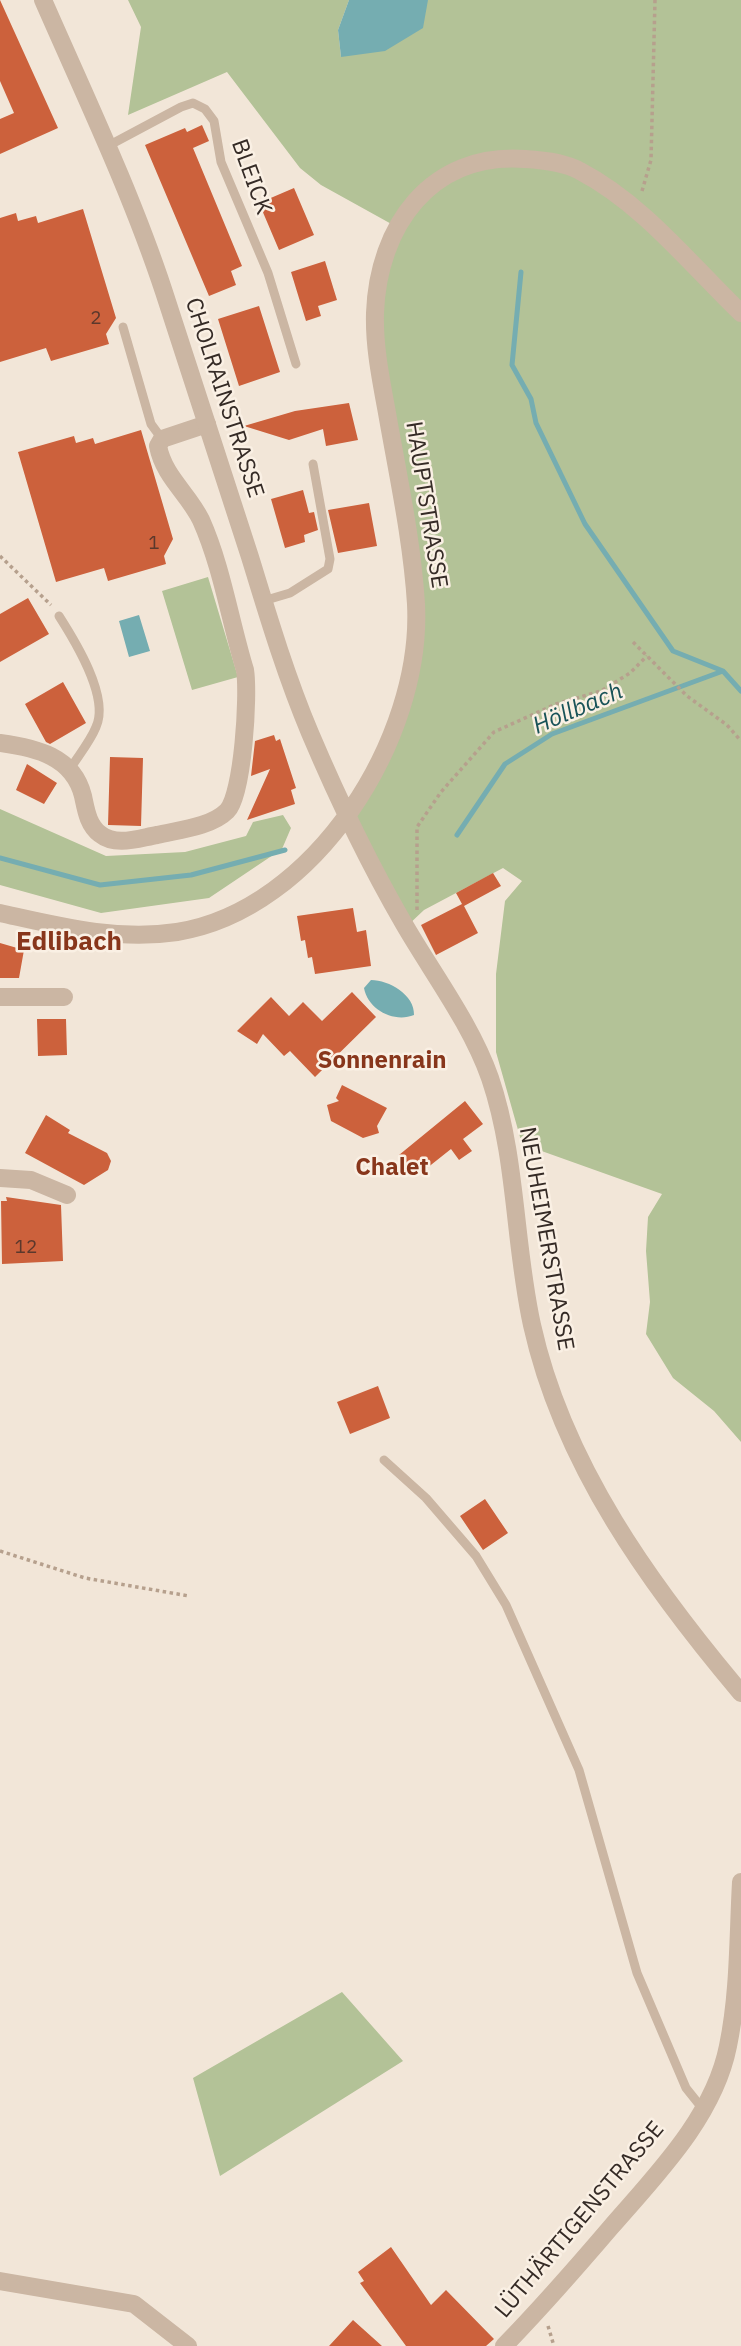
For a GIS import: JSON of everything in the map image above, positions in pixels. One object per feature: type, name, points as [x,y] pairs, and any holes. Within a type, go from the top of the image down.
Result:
[{"type":"street","name":"CHOLRAINSTRASSE","points":[[43,0],[162,286],[264,601],[308,728],[345,815]]},
{"type":"street","name":"HAUPTSTRASSE","points":[[0,913],[100,934],[151,934],[206,925],[241,911],[292,877],[311,860],[366,785],[404,697],[416,633],[408,533],[377,359],[375,318],[378,275],[395,226],[424,192],[443,178],[466,167],[504,158],[543,160],[576,168],[637,210],[741,313]]},
{"type":"street","points":[[0,743],[42,750],[69,769],[78,782],[91,824],[101,835],[114,841],[191,827],[227,811],[236,792],[247,692],[245,670],[206,534],[190,502],[167,474],[158,446],[162,439],[207,424]]},
{"type":"street","name":"NEUHEIMERSTRASSE","points":[[345,815],[406,927],[471,1035],[489,1076],[500,1114],[531,1323],[545,1376],[565,1430],[589,1478],[619,1528],[664,1595],[741,1693]]},
{"type":"street","points":[[0,997],[64,997]]},
{"type":"street","points":[[0,1178],[31,1180],[67,1195]]},
{"type":"street","name":"LÜTHÄRTIGENSTRASSE","points":[[504,2346],[542,2307],[672,2156],[713,2090],[728,2048],[738,1999],[741,1882]]},
{"type":"street","points":[[0,2281],[134,2304],[188,2346]]},
{"type":"lane","name":"BLEICK","points":[[106,147],[181,107],[193,103],[205,109],[214,121],[221,162],[268,273],[296,364]]},
{"type":"lane","points":[[123,327],[151,424],[162,439]]},
{"type":"lane","points":[[264,601],[290,593],[328,569],[330,559],[313,464]]},
{"type":"lane","points":[[59,616],[73,637],[94,684],[99,703],[98,725],[69,769]]},
{"type":"lane","points":[[384,1460],[426,1498],[476,1556],[512,1616],[579,1770],[637,1973],[686,2088],[702,2108]]},
{"type":"path","points":[[637,210],[651,160],[654,0]]},
{"type":"path","points":[[0,556],[24,576],[59,616]]},
{"type":"path","points":[[633,642],[687,696],[727,725],[741,741]]},
{"type":"path","points":[[406,927],[417,914],[416,827],[441,792],[494,732],[556,704],[601,691],[629,673],[647,656]]},
{"type":"path","points":[[0,1551],[85,1578],[189,1596]]},
{"type":"green space","points":[[128,0],[349,0],[338,30],[341,57],[428,0],[741,0],[741,1442],[714,1411],[673,1378],[646,1334],[650,1302],[646,1251],[648,1217],[662,1194],[522,1144],[496,1052],[496,974],[505,901],[522,881],[503,868],[424,910],[406,927],[345,815],[381,758],[416,633],[375,318],[395,226],[321,185],[300,168],[227,72],[128,115],[141,27]]},
{"type":"green space","points":[[208,577],[238,677],[192,690],[162,591]]},
{"type":"green space","points":[[0,809],[106,856],[185,852],[246,836],[253,822],[283,815],[291,828],[282,849],[209,898],[101,913],[0,885]]},
{"type":"green space","points":[[342,1992],[403,2061],[220,2176],[193,2078]]},
{"type":"water","points":[[349,0],[428,0],[423,28],[385,51],[341,57],[338,30]]},
{"type":"water","points":[[139,615],[150,651],[129,657],[119,621]]},
{"type":"water","points":[[371,980],[400,990],[410,1001],[414,1015],[390,1016],[376,1008],[366,996],[364,988]]},
{"type":"building","points":[[0,0],[58,128],[0,154],[0,119],[14,113],[0,81]]},
{"type":"building","points":[[202,125],[209,141],[193,148],[242,266],[231,271],[236,285],[209,296],[145,145],[185,128],[187,132]]},
{"type":"building","points":[[294,188],[314,235],[279,250],[259,203]]},
{"type":"building","points":[[83,209],[116,318],[106,334],[109,344],[51,361],[46,348],[0,362],[0,218],[16,213],[18,221],[36,216],[38,223]]},
{"type":"building","points":[[325,261],[337,300],[318,306],[321,316],[306,321],[291,272]]},
{"type":"building","points":[[259,306],[280,372],[239,386],[218,319]]},
{"type":"building","points":[[349,403],[358,440],[326,446],[323,429],[289,440],[244,426],[295,411]]},
{"type":"building","points":[[141,430],[173,539],[164,556],[166,564],[108,581],[104,568],[56,582],[18,452],[74,436],[76,443],[93,438],[95,444]]},
{"type":"building","points":[[303,490],[309,513],[314,512],[318,530],[304,535],[305,542],[285,548],[271,499]]},
{"type":"building","points":[[369,503],[377,546],[338,553],[328,510]]},
{"type":"building","points":[[28,598],[49,634],[0,662],[0,614]]},
{"type":"building","points":[[63,682],[86,723],[50,744],[46,742],[25,704]]},
{"type":"building","points":[[274,735],[276,741],[280,739],[296,788],[291,790],[295,804],[247,820],[270,769],[251,776],[255,741]]},
{"type":"building","points":[[110,757],[143,758],[141,826],[108,825]]},
{"type":"building","points":[[27,764],[57,783],[44,804],[16,790]]},
{"type":"building","points":[[493,873],[501,886],[464,906],[478,933],[436,955],[421,925],[462,904],[456,893]]},
{"type":"building","points":[[353,908],[357,932],[366,930],[371,966],[315,974],[312,957],[308,958],[305,940],[301,941],[297,916]]},
{"type":"building","points":[[0,943],[24,950],[19,978],[0,978]]},
{"type":"building","points":[[352,992],[376,1017],[315,1077],[290,1051],[284,1056],[263,1034],[257,1044],[237,1031],[271,997],[289,1016],[303,1002],[322,1021]]},
{"type":"building","points":[[37,1019],[66,1019],[67,1055],[38,1056]]},
{"type":"building","points":[[342,1085],[387,1108],[377,1126],[379,1133],[363,1138],[331,1121],[327,1105],[339,1101],[336,1098]]},
{"type":"building","points":[[465,1101],[483,1124],[463,1139],[472,1151],[459,1160],[451,1149],[417,1176],[399,1155]]},
{"type":"building","points":[[46,1115],[70,1130],[68,1133],[107,1153],[111,1161],[108,1170],[84,1185],[25,1153]]},
{"type":"building","points":[[6,1197],[61,1205],[63,1261],[2,1264],[1,1201],[7,1201]]},
{"type":"building","points":[[378,1386],[390,1418],[350,1434],[337,1402]]},
{"type":"building","points":[[485,1499],[508,1533],[483,1550],[460,1516]]},
{"type":"building","points":[[391,2247],[431,2305],[446,2290],[494,2339],[486,2346],[406,2346],[360,2283],[364,2281],[358,2272]]},
{"type":"building","points":[[353,2320],[382,2346],[329,2346]]},
{"type":"waterway","points":[[521,272],[512,365],[531,399],[536,423],[585,524],[673,651],[723,671]]},
{"type":"waterway","name":"Höllbach","points":[[457,835],[505,764],[552,734],[723,671],[741,691]]},
{"type":"waterway","points":[[0,858],[100,885],[191,875],[285,850]]},
{"type":"district","name":"Edlibach","points":[[69,942]]},
{"type":"district","name":"Sonnenrain","points":[[382,1061]]},
{"type":"district","name":"Chalet","points":[[392,1168]]}]
